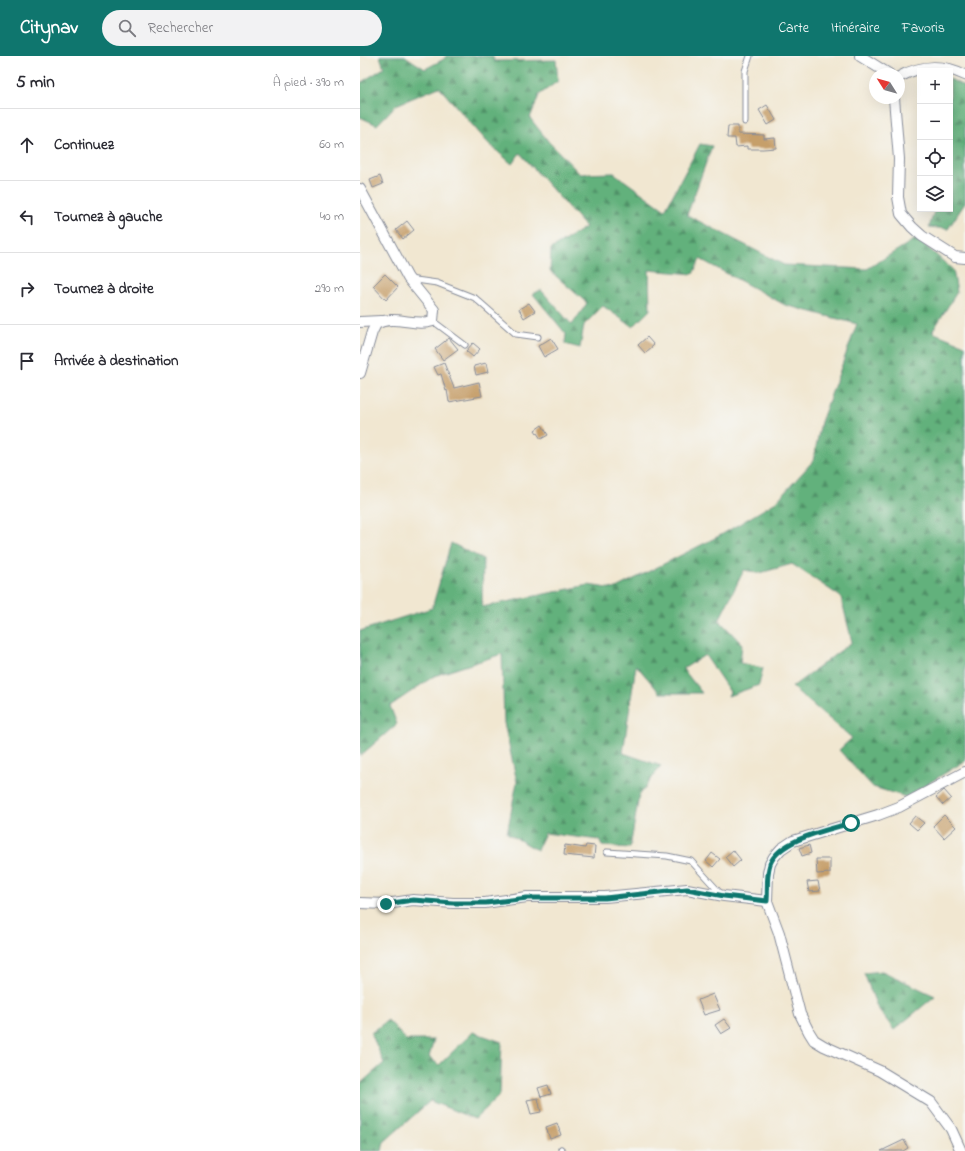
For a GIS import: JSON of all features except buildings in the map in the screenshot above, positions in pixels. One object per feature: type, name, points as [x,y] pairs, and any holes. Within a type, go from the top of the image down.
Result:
[{"type":"street","points":[[860,56],[879,68]]},
{"type":"street","points":[[905,75],[925,67],[949,68],[965,74]]},
{"type":"street","points":[[894,104],[899,159],[898,197],[901,214],[922,236],[955,257],[965,258]]},
{"type":"street","points":[[360,189],[408,278],[434,310],[433,321],[426,323],[387,320],[360,322]]},
{"type":"street","points":[[360,373],[372,332],[376,324],[381,321]]},
{"type":"street","points":[[961,1151],[951,1129],[931,1102],[880,1071],[814,1040],[800,1014],[778,933],[767,901],[768,873],[774,857],[781,849],[793,842],[820,832],[878,815],[899,807],[965,772]]},
{"type":"street","points":[[360,903],[386,904],[413,900],[453,903],[486,903],[527,898],[605,898],[687,889],[724,896],[767,901]]},
{"type":"lane","points":[[745,122],[745,71],[750,56]]},
{"type":"lane","points":[[408,278],[437,283],[475,298],[516,334],[538,337]]},
{"type":"lane","points":[[433,321],[465,346]]},
{"type":"lane","points":[[607,852],[667,856],[690,861],[724,896]]},
{"type":"green space","points":[[380,56],[405,56],[425,69],[444,59],[446,56],[493,56],[494,61],[556,60],[558,81],[539,95],[530,118],[548,141],[580,174],[614,173],[665,210],[700,144],[712,146],[687,215],[784,265],[867,269],[917,238],[953,270],[957,292],[932,332],[965,345],[965,761],[906,797],[873,787],[839,750],[852,738],[792,687],[852,642],[841,597],[792,564],[760,573],[744,570],[719,620],[742,644],[740,663],[763,668],[759,685],[728,696],[730,692],[705,655],[683,669],[702,693],[660,693],[636,665],[623,753],[661,766],[639,796],[630,848],[602,846],[599,840],[545,833],[537,850],[507,833],[517,782],[504,723],[502,654],[434,676],[390,706],[397,724],[360,756],[360,631],[432,608],[451,543],[483,559],[482,607],[588,585],[614,589],[721,535],[776,502],[813,461],[821,422],[857,324],[785,305],[700,259],[693,274],[649,270],[650,310],[633,327],[603,306],[584,325],[580,348],[565,344],[566,334],[533,294],[541,290],[572,325],[587,303],[550,271],[551,249],[586,227],[520,153],[512,164],[489,144],[439,87],[396,105],[377,125],[360,117],[360,83],[384,68]]},
{"type":"green space","points":[[953,81],[965,87],[965,203],[948,229],[929,227],[934,212],[953,212]]},
{"type":"green space","points":[[882,971],[935,996],[894,1030],[877,1007],[864,973]]},
{"type":"green space","points":[[388,1020],[406,1040],[434,1040],[429,1057],[439,1065],[473,1032],[502,1042],[500,1095],[475,1119],[430,1101],[384,1142],[382,1151],[360,1151],[360,1084],[384,1063],[371,1033]]},
{"type":"route","points":[[386,904],[413,900],[453,903],[486,903],[527,898],[605,898],[687,889],[724,896],[767,901],[768,873],[770,864],[781,849],[793,842],[851,823]]}]
